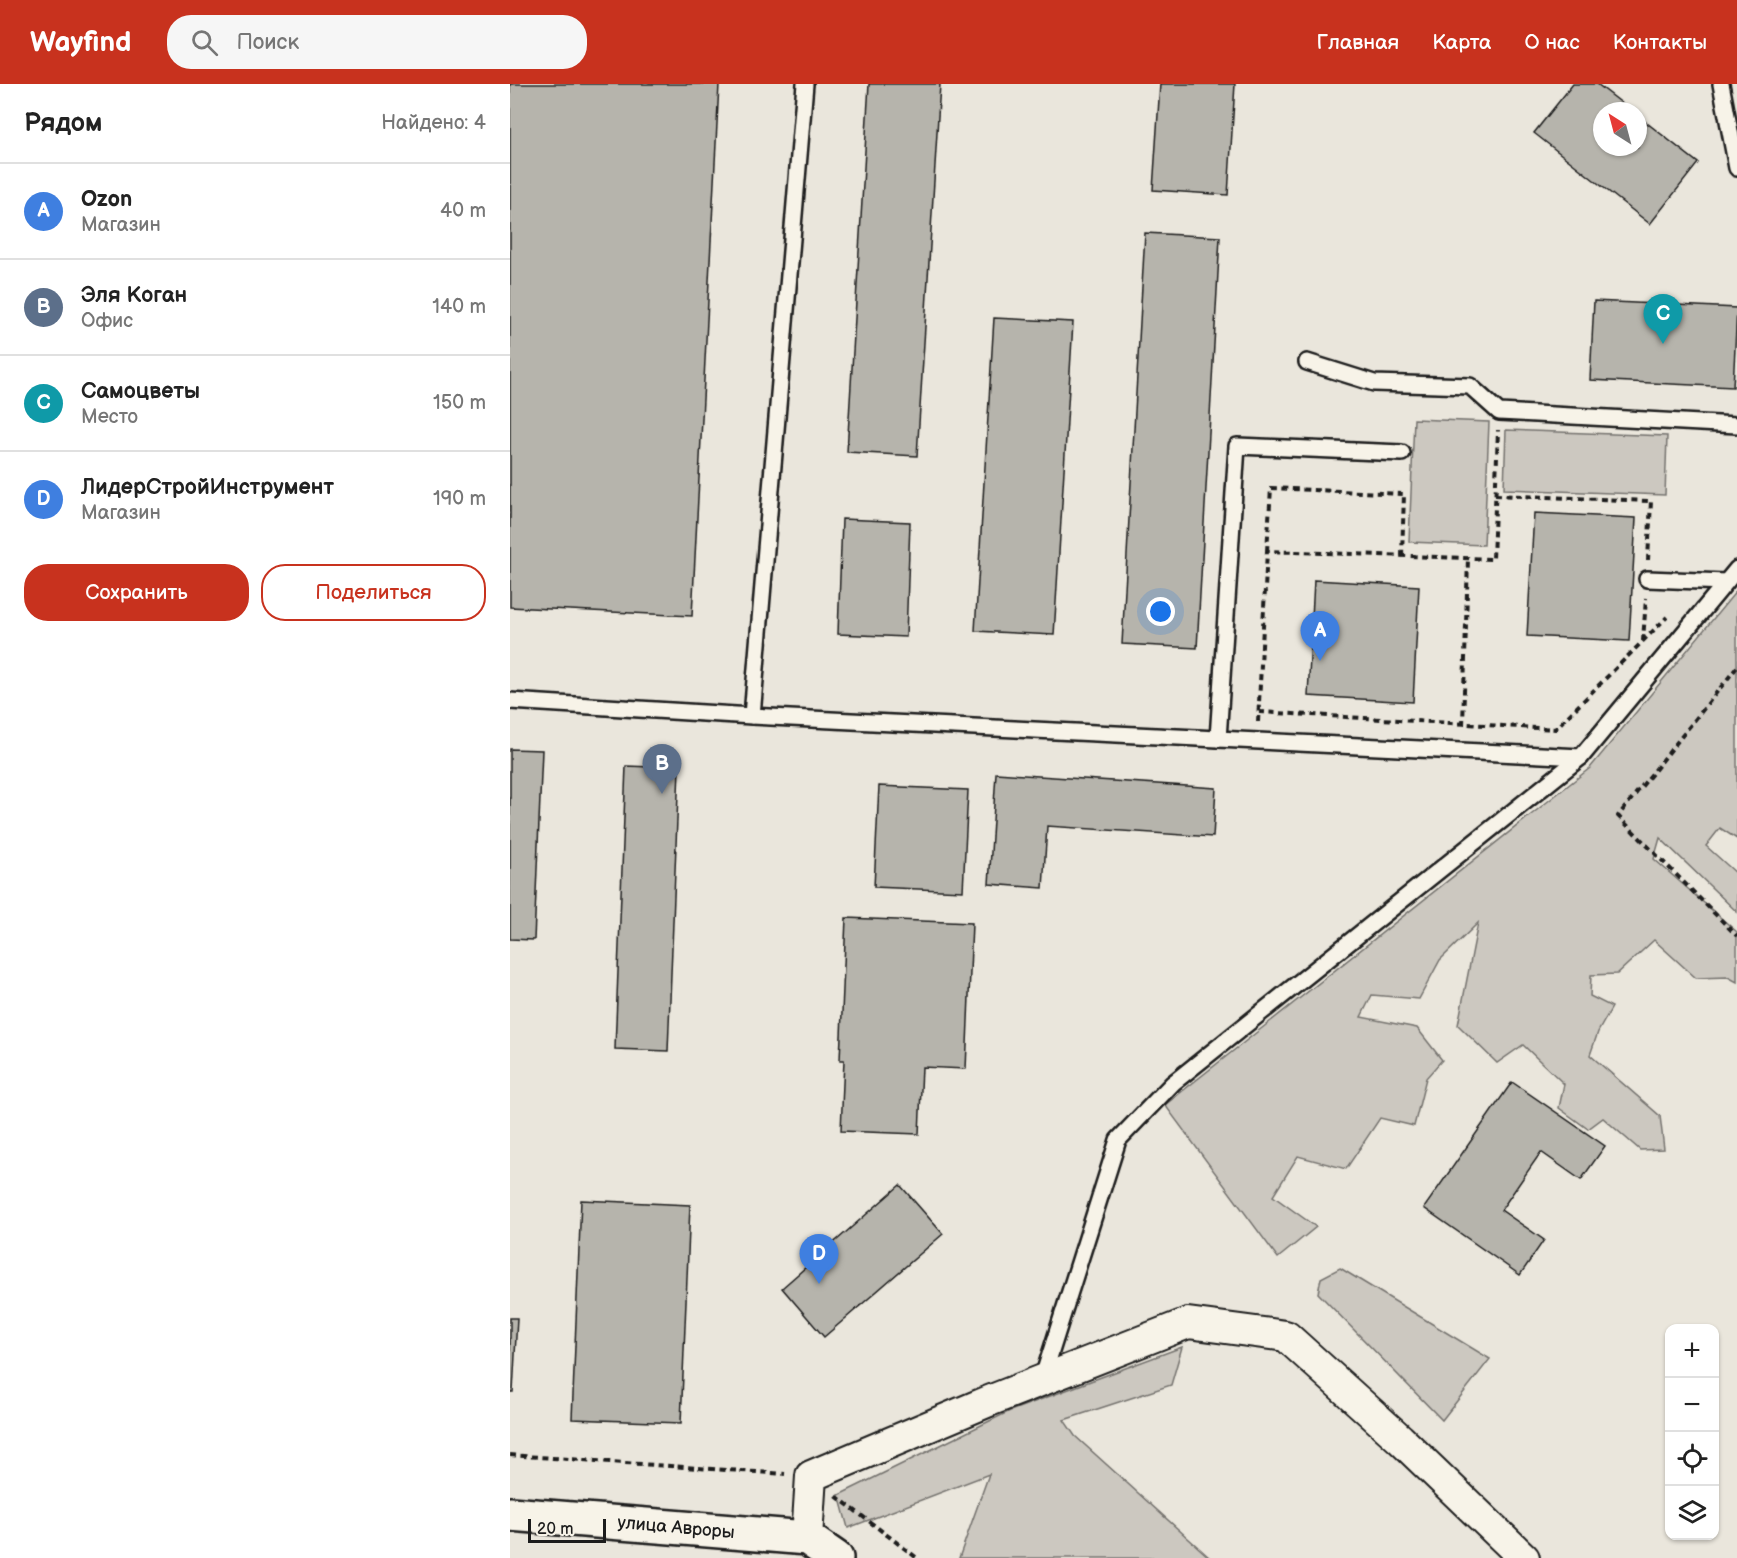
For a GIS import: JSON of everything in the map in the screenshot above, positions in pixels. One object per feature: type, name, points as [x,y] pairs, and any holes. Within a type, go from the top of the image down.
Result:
[{"type":"street","points":[[807,1538],[811,1476],[1042,1380],[1188,1323],[1286,1336],[1400,1439],[1524,1558]]},
{"type":"street","name":"улица Авроры","points":[[510,1514],[807,1538],[836,1558]]},
{"type":"lane","points":[[752,716],[805,84]]},
{"type":"lane","points":[[1721,84],[1737,168]]},
{"type":"lane","points":[[1306,362],[1374,383],[1470,386],[1498,412],[1737,425]]},
{"type":"lane","points":[[1218,739],[1236,446],[1402,453]]},
{"type":"lane","points":[[1042,1380],[1118,1140],[1173,1083],[1581,757],[1737,569]]},
{"type":"lane","points":[[1647,579],[1726,582]]},
{"type":"lane","points":[[510,702],[1581,757]]},
{"type":"path","points":[[1267,551],[1493,559],[1498,412]]},
{"type":"path","points":[[1257,741],[1270,488],[1404,494],[1402,556]]},
{"type":"path","points":[[1495,495],[1651,501],[1643,641]]},
{"type":"path","points":[[1462,751],[1468,558]]},
{"type":"path","points":[[1259,712],[1555,729],[1679,606],[1680,580]]},
{"type":"path","points":[[1737,667],[1618,816],[1737,936]]},
{"type":"path","points":[[510,1455],[811,1476],[917,1558]]},
{"type":"shaded area","points":[[1414,419],[1489,422],[1484,545],[1409,542]]},
{"type":"shaded area","points":[[1506,430],[1667,436],[1665,495],[1504,489]]},
{"type":"shaded area","points":[[1737,590],[1737,839],[1720,828],[1706,846],[1737,874],[1737,912],[1660,838],[1654,859],[1737,932],[1737,982],[1728,977],[1696,978],[1654,940],[1617,974],[1591,975],[1590,996],[1612,1007],[1598,1032],[1590,1055],[1660,1116],[1664,1149],[1640,1150],[1603,1118],[1588,1129],[1559,1108],[1564,1084],[1523,1045],[1497,1063],[1458,1025],[1478,923],[1440,960],[1419,999],[1372,995],[1361,1017],[1417,1028],[1442,1060],[1426,1078],[1414,1126],[1380,1118],[1346,1169],[1298,1156],[1273,1196],[1316,1227],[1278,1258],[1165,1105],[1590,768]]},
{"type":"shaded area","points":[[1340,1268],[1490,1359],[1442,1420],[1318,1293],[1321,1278]]},
{"type":"shaded area","points":[[1182,1347],[1171,1385],[1064,1420],[1075,1436],[1210,1558],[959,1558],[989,1474],[848,1528],[839,1495],[1010,1411]]},
{"type":"building","points":[[510,84],[719,84],[692,616],[510,607]]},
{"type":"building","points":[[869,84],[940,84],[917,456],[847,452]]},
{"type":"building","points":[[1160,84],[1235,84],[1228,195],[1153,190]]},
{"type":"building","points":[[1573,84],[1597,84],[1620,102],[1593,102],[1593,156],[1647,156],[1647,123],[1698,163],[1650,224],[1534,133]]},
{"type":"building","points":[[1145,233],[1220,237],[1197,648],[1122,644]]},
{"type":"building","points":[[1594,301],[1737,308],[1733,387],[1590,380]]},
{"type":"building","points":[[994,318],[1073,322],[1054,635],[975,631]]},
{"type":"building","points":[[1534,513],[1636,518],[1629,641],[1527,636]]},
{"type":"building","points":[[842,519],[910,522],[906,637],[838,634]]},
{"type":"building","points":[[1314,580],[1419,586],[1413,702],[1308,696]]},
{"type":"building","points":[[510,749],[542,750],[534,940],[510,939]]},
{"type":"building","points":[[626,766],[679,768],[668,1051],[615,1049]]},
{"type":"building","points":[[996,773],[1216,788],[1213,837],[1047,826],[1043,888],[989,884]]},
{"type":"building","points":[[879,786],[968,790],[963,891],[874,887]]},
{"type":"building","points":[[846,918],[972,923],[966,1069],[922,1067],[919,1134],[841,1131],[844,1060],[840,1060]]},
{"type":"building","points":[[1512,1082],[1605,1146],[1581,1180],[1541,1152],[1501,1210],[1544,1240],[1520,1275],[1424,1208]]},
{"type":"building","points":[[900,1185],[943,1234],[824,1337],[782,1288]]},
{"type":"building","points":[[581,1200],[690,1205],[681,1423],[572,1419]]},
{"type":"building","points":[[510,1318],[517,1318],[513,1392],[510,1392]]},
{"type":"place","name":"Самоцветы","points":[[1663,344]]},
{"type":"place","name":"Ozon","points":[[1320,661]]},
{"type":"place","name":"Эля Коган","points":[[662,794]]},
{"type":"place","name":"ЛидерСтройИнструмент","points":[[819,1284]]}]
